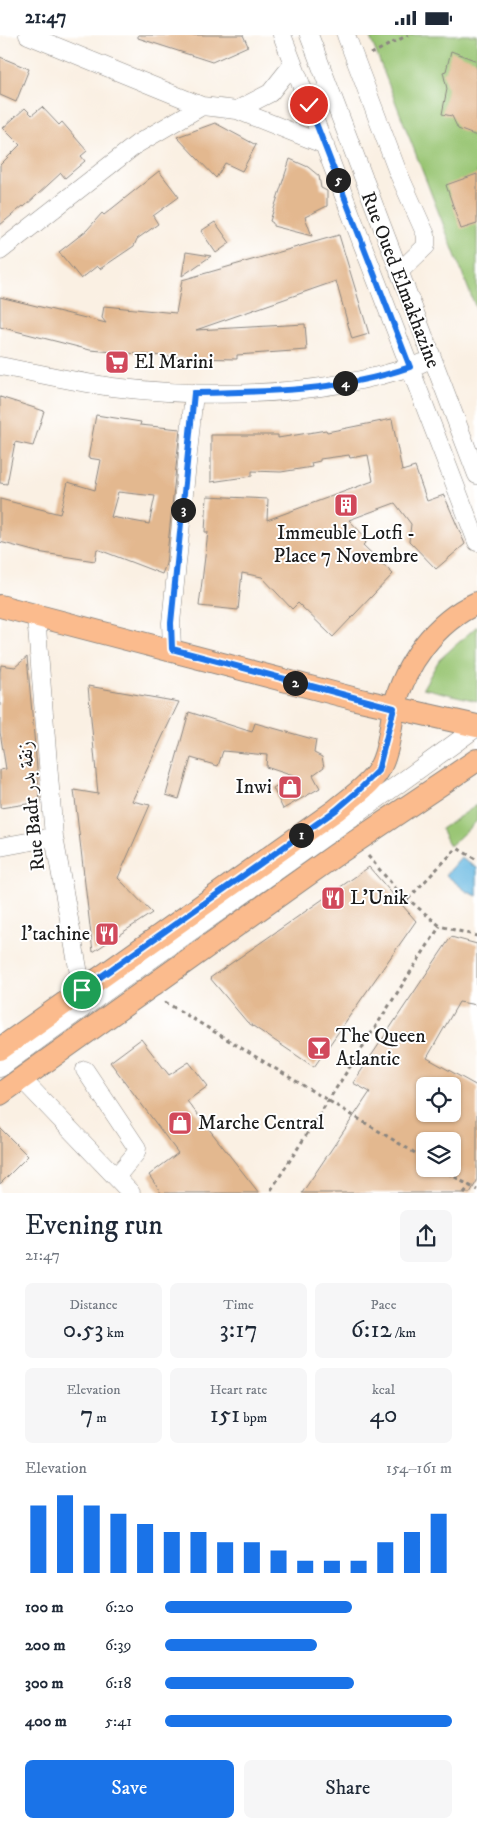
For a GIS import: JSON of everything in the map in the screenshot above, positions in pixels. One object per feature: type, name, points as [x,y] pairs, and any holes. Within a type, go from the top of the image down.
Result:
[{"type":"main road","points":[[0,1049],[336,810],[357,792],[378,771],[394,708],[404,680],[430,638],[445,623],[477,603]]},
{"type":"main road","points":[[0,606],[394,708],[477,727]]},
{"type":"main road","points":[[0,1094],[334,856],[477,760]]},
{"type":"street","points":[[28,35],[202,106],[237,110],[324,145]]},
{"type":"street","name":"Rue Oued Elmakhazine","points":[[282,35],[477,542]]},
{"type":"street","name":"Rue Oued Elmakhazine","points":[[309,35],[477,475]]},
{"type":"street","points":[[346,35],[397,171],[426,235],[426,246],[400,272]]},
{"type":"street","points":[[237,110],[270,93],[294,64]]},
{"type":"street","points":[[0,251],[137,144],[202,106]]},
{"type":"street","points":[[0,365],[112,387],[194,393],[318,387],[386,375],[432,359]]},
{"type":"street","points":[[172,649],[171,623],[194,393]]},
{"type":"street","name":"Rue Badr زنقة بدر","points":[[36,615],[54,837],[82,990]]},
{"type":"street","points":[[0,1068],[101,994],[350,821],[477,727]]},
{"type":"street","points":[[0,847],[54,837]]},
{"type":"street","points":[[85,1070],[137,1148],[136,1153],[116,1177]]},
{"type":"street","points":[[22,1079],[130,1193]]},
{"type":"path","points":[[355,62],[408,35]]},
{"type":"path","points":[[408,899],[457,848],[477,860]]},
{"type":"path","points":[[364,851],[397,890],[440,926],[477,936]]},
{"type":"path","points":[[271,1189],[440,926]]},
{"type":"path","points":[[156,997],[327,1102],[416,1154]]},
{"type":"path","points":[[456,1177],[477,1190]]},
{"type":"path","points":[[464,1193],[470,1185]]},
{"type":"green space","points":[[369,35],[477,35],[477,311],[376,52]]},
{"type":"green space","points":[[477,626],[477,701],[423,688],[439,660]]},
{"type":"green space","points":[[477,805],[477,821],[450,846],[441,829]]},
{"type":"water","points":[[461,858],[477,868],[477,896],[466,891],[446,875]]},
{"type":"building","points":[[138,35],[243,35],[248,46],[212,62],[138,38]]},
{"type":"building","points":[[451,51],[477,61],[477,136],[458,129],[452,116],[442,114],[447,89],[443,72],[446,71]]},
{"type":"building","points":[[0,57],[29,69],[16,102],[0,95]]},
{"type":"building","points":[[42,107],[59,125],[62,122],[87,151],[81,156],[85,161],[65,178],[61,173],[24,207],[0,225],[0,165],[20,145],[3,128],[25,108],[32,115]]},
{"type":"building","points":[[215,123],[256,145],[242,171],[225,163],[216,178],[177,137]]},
{"type":"building","points":[[290,159],[308,167],[319,176],[321,188],[327,191],[327,206],[305,217],[312,236],[273,226],[273,223],[270,221]]},
{"type":"building","points":[[159,171],[179,197],[153,216],[158,224],[137,239],[134,246],[100,269],[97,266],[81,279],[59,252],[87,230],[102,213],[104,215]]},
{"type":"building","points":[[477,174],[477,224],[461,229],[446,185]]},
{"type":"building","points":[[215,222],[230,243],[216,253],[201,231]]},
{"type":"building","points":[[339,235],[369,334],[352,339],[336,281],[196,330],[305,324],[307,350],[237,355],[237,359],[188,358],[90,350],[0,327],[0,297],[106,323],[102,318],[104,306],[176,313],[182,280]]},
{"type":"building","points":[[186,252],[211,256],[182,276]]},
{"type":"building","points":[[0,397],[44,411],[33,446],[15,442],[7,484],[0,483]]},
{"type":"building","points":[[96,415],[141,422],[140,425],[180,429],[166,564],[162,574],[97,549],[95,561],[37,552],[0,542],[0,499],[60,514],[68,482],[95,490],[101,460],[88,458]],"holes":[[[118,492],[155,496],[149,524],[111,517]]]},
{"type":"building","points":[[392,419],[402,471],[415,467],[427,501],[444,495],[465,544],[436,569],[409,541],[411,524],[395,503],[349,520],[368,540],[363,545],[393,574],[333,637],[298,603],[292,609],[262,577],[242,573],[238,610],[199,606],[208,532],[205,532],[207,496],[268,499],[267,520],[373,481],[368,455],[350,458],[349,455],[320,459],[320,461],[311,463],[312,467],[281,472],[252,471],[252,476],[211,482],[211,435],[278,435],[278,438],[326,430],[327,432]]},
{"type":"building","points":[[27,657],[40,802],[0,808],[0,770],[6,769],[0,732],[1,665],[15,667]]},
{"type":"building","points":[[88,686],[179,702],[132,801],[150,805],[118,878],[152,913],[93,952],[74,790],[98,794]]},
{"type":"building","points":[[189,712],[252,732],[255,723],[316,740],[314,753],[322,757],[324,767],[313,775],[320,788],[283,809],[273,788],[293,776],[266,767],[267,755],[223,751],[218,766],[191,758],[179,799],[166,795]]},
{"type":"building","points":[[369,867],[416,921],[314,1067],[247,1022],[210,978]]},
{"type":"building","points":[[451,937],[477,944],[477,1005],[459,1002],[427,1058],[461,1077],[416,1077],[416,1122],[461,1122],[461,1077],[477,1086],[477,1181],[470,1193],[302,1193],[370,1092],[353,1083]]},
{"type":"building","name":"Marche Central","points":[[141,1039],[169,1075],[189,1062],[208,1086],[187,1101],[259,1193],[161,1193],[149,1175],[178,1153],[110,1062]]},
{"type":"building","points":[[0,1128],[28,1156],[0,1184]]},
{"type":"place","name":"El Marini","points":[[117,362]]},
{"type":"place","name":"Immeuble Lotfi - Place 7 Novembre","points":[[346,505]]},
{"type":"place","name":"Inwi","points":[[290,787]]},
{"type":"place","name":"L'Unik","points":[[333,898]]},
{"type":"place","name":"l'tachine","points":[[107,934]]},
{"type":"place","name":"The Queen Atlantic","points":[[319,1048]]},
{"type":"place","name":"Marche Central","points":[[180,1123]]},
{"type":"route","points":[[82,990],[336,810],[378,771],[391,728],[394,708],[172,649],[171,623],[192,429],[194,393],[271,391],[318,387],[386,375],[410,367],[309,105]]}]
